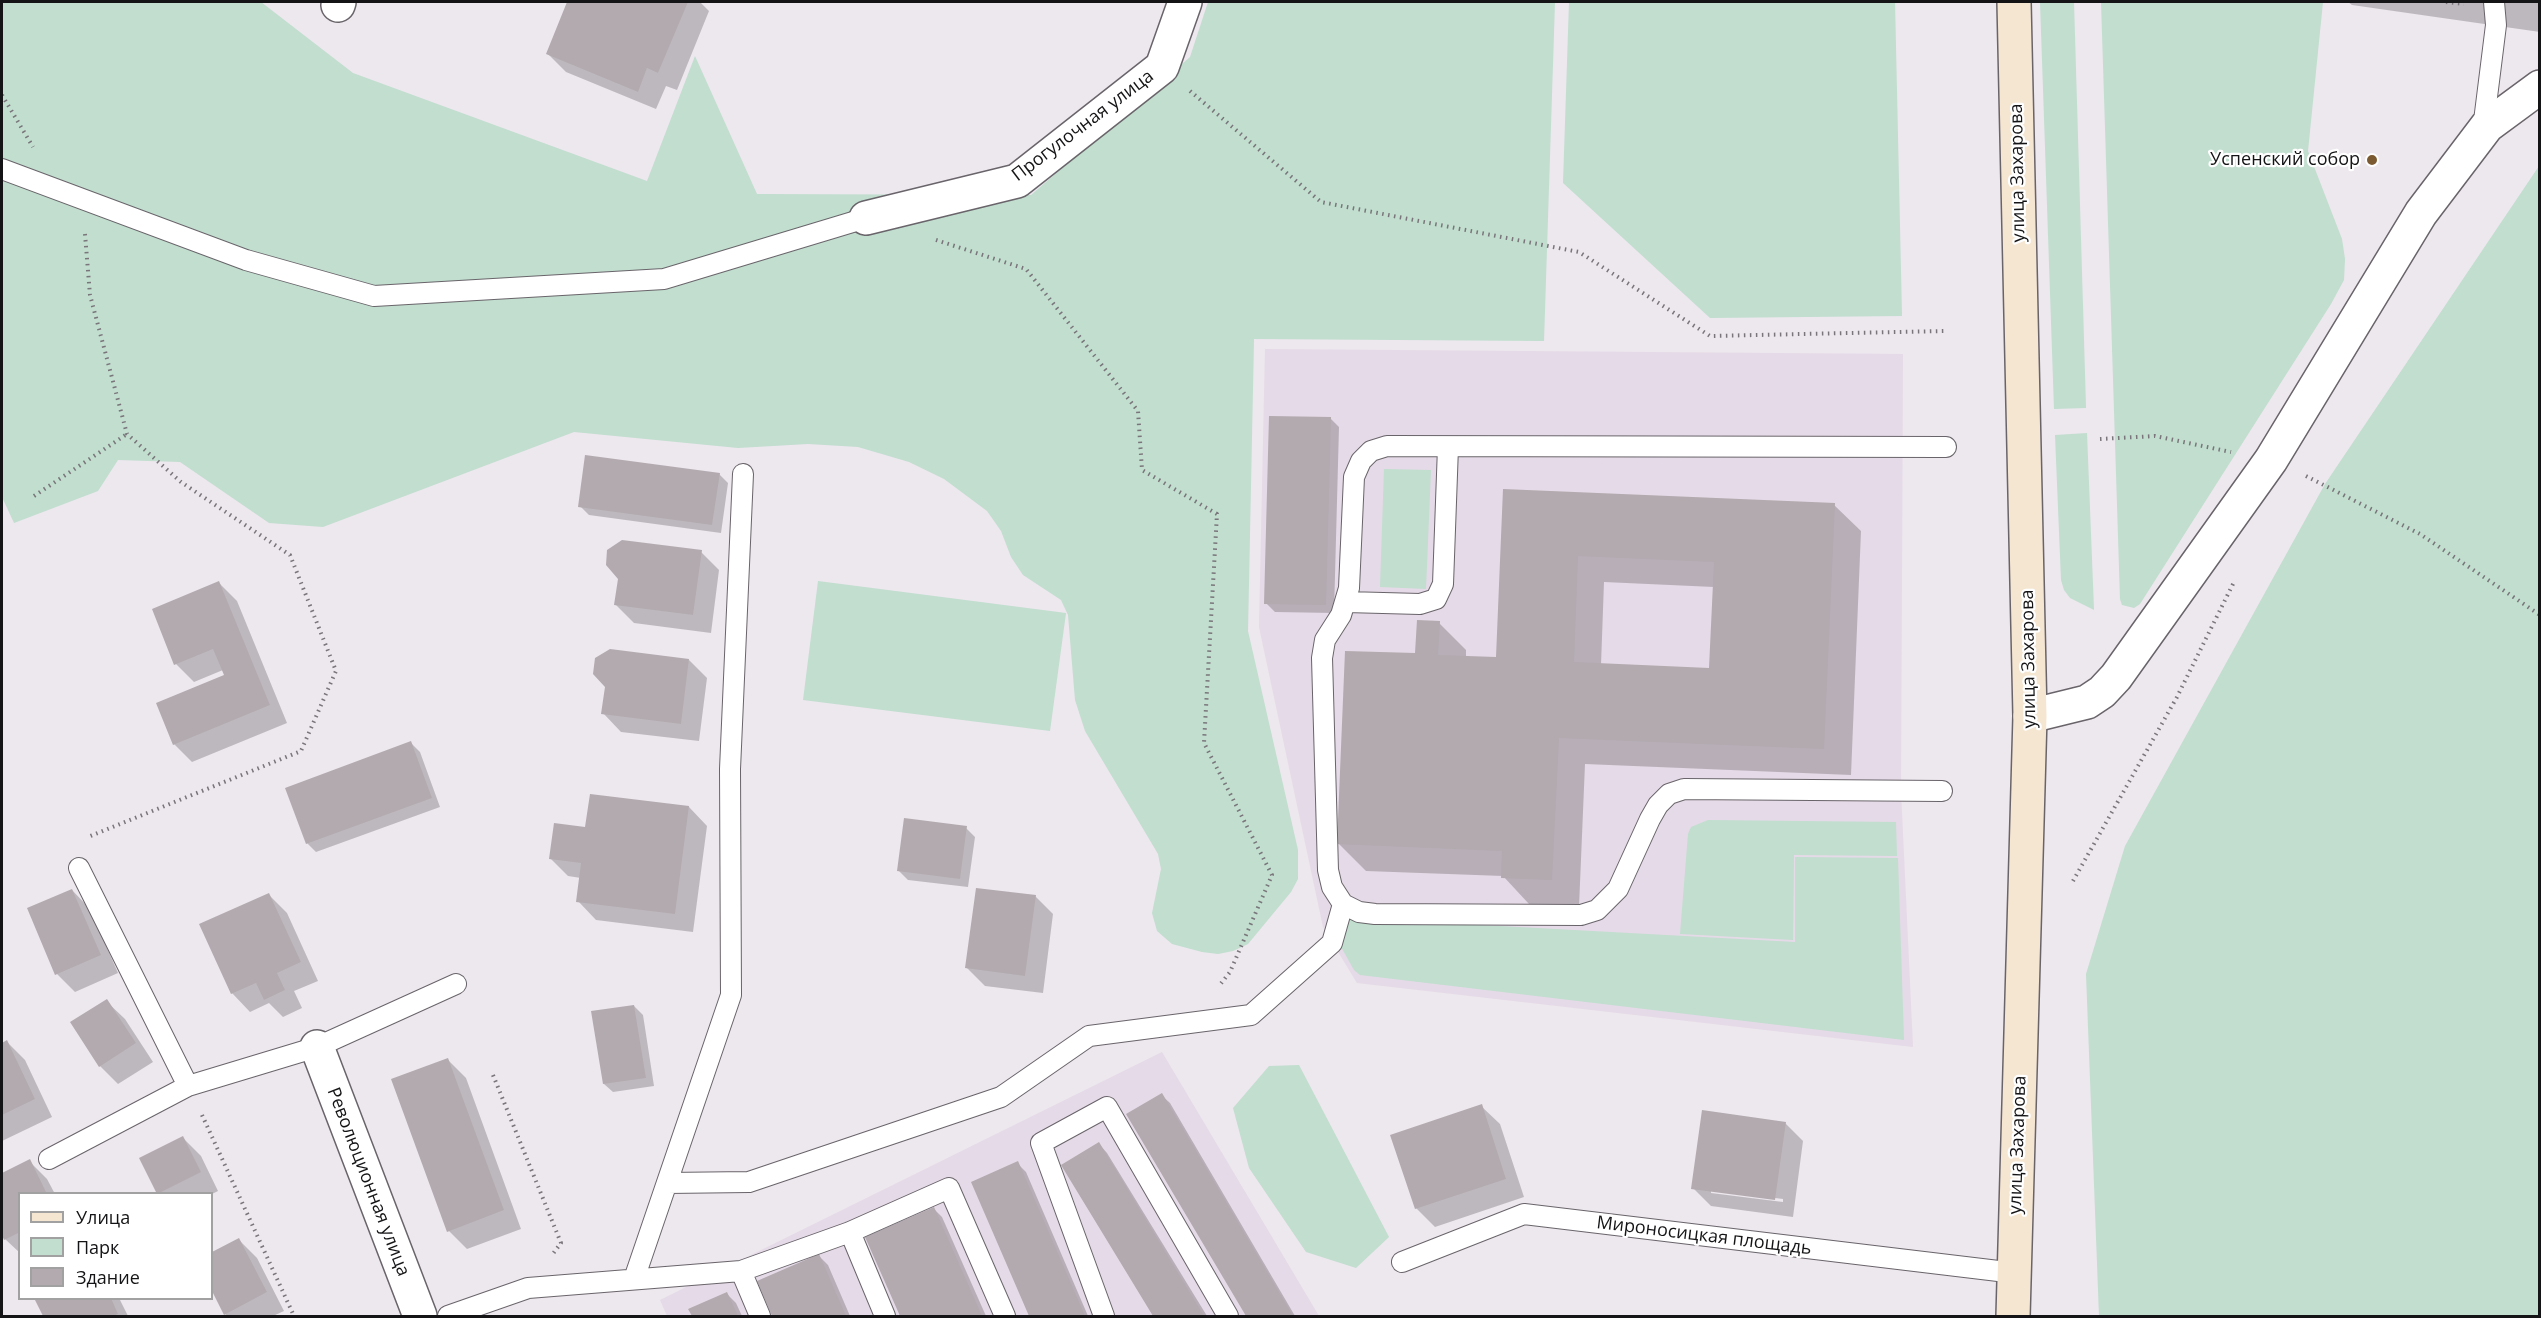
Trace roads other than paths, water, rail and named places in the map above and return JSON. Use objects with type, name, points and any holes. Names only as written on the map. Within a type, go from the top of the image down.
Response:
[{"type":"main road","name":"улица Захарова","points":[[2013,1317],[2030,716],[2014,2]]},
{"type":"street","name":"Прогулочная улица","points":[[866,218],[1017,181],[1162,67],[1185,2]]},
{"type":"street","points":[[2030,716],[2087,702],[2102,692],[2116,677],[2271,460],[2421,213],[2487,126],[2540,87]]},
{"type":"street","name":"Революционная улица","points":[[317,1047],[420,1317]]},
{"type":"lane","points":[[2487,126],[2484,121],[2496,25],[2494,2]]},
{"type":"lane","points":[[2,169],[82,201],[246,260],[374,296],[664,279],[866,218]]},
{"type":"lane","points":[[1942,791],[1684,789],[1670,794],[1658,805],[1613,895],[1597,910],[1581,915],[1359,912],[1343,904],[1332,888],[1328,870],[1322,658],[1325,640],[1346,602],[1354,477],[1361,461],[1371,451],[1387,446],[1946,447]]},
{"type":"lane","points":[[1346,602],[1420,604],[1436,599],[1443,584],[1448,447]]},
{"type":"lane","points":[[634,1279],[731,995],[730,769],[743,474]]},
{"type":"lane","points":[[79,868],[188,1086]]},
{"type":"lane","points":[[667,1183],[749,1182],[1001,1097],[1089,1036],[1251,1015],[1332,943],[1343,904]]},
{"type":"lane","points":[[49,1159],[188,1086],[317,1047],[456,984]]},
{"type":"lane","points":[[1104,1317],[1041,1143],[1107,1107],[1228,1317]]},
{"type":"lane","points":[[448,1317],[528,1288],[741,1271],[849,1232],[949,1188],[1005,1317]]},
{"type":"lane","name":"Мироносицкая площадь","points":[[1402,1262],[1524,1214],[2015,1273]]},
{"type":"lane","points":[[849,1232],[885,1317]]},
{"type":"lane","points":[[741,1271],[760,1317]]},
{"type":"place","name":"Успенский собор","points":[[2372,160]]}]
